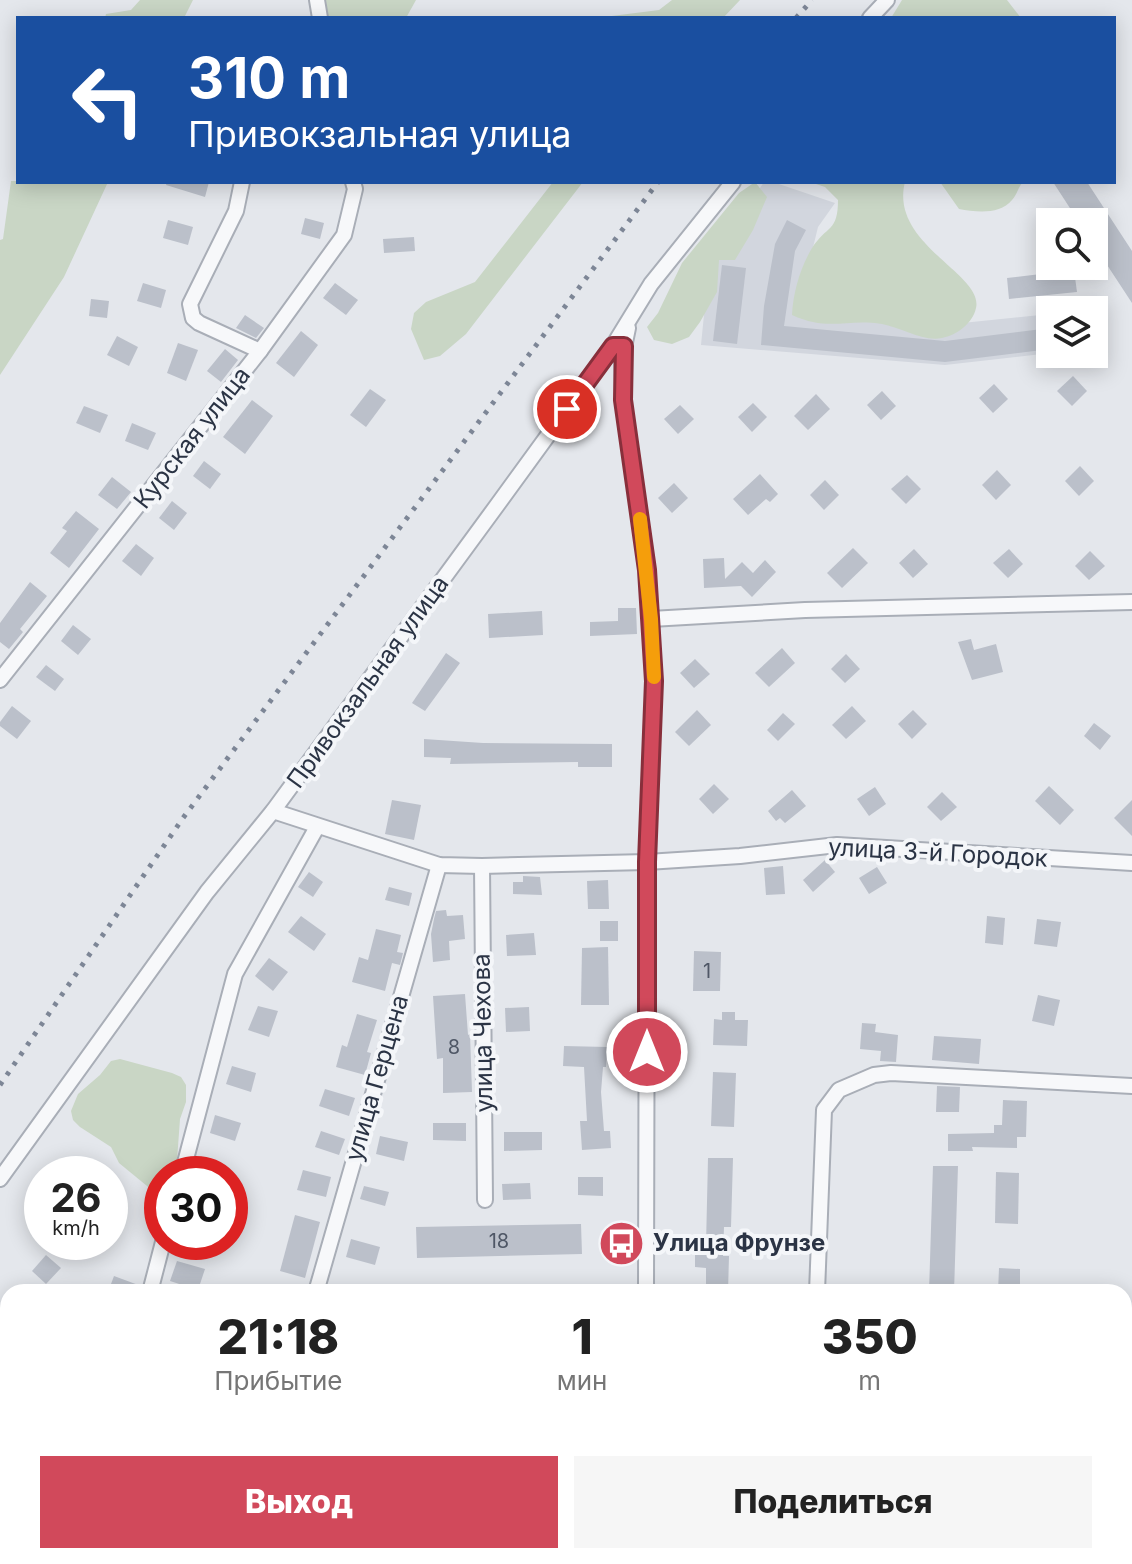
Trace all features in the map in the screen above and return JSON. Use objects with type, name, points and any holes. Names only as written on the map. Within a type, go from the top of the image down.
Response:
[{"type":"street","points":[[872,16],[887,0]]},
{"type":"street","points":[[242,184],[236,211],[190,304],[190,312],[199,323],[260,351]]},
{"type":"street","name":"Курская улица","points":[[0,680],[260,351],[344,235],[354,184]]},
{"type":"street","name":"Привокзальная улица","points":[[0,1179],[207,892],[273,811],[619,346],[630,319],[651,284],[731,184]]},
{"type":"street","points":[[619,346],[651,619],[654,681],[647,862],[646,1284]]},
{"type":"street","points":[[651,619],[805,610],[1132,602]]},
{"type":"street","name":"улица 3-й Городок","points":[[273,811],[439,865],[647,862],[837,845],[1132,863]]},
{"type":"street","points":[[187,1156],[235,974],[317,827]]},
{"type":"street","name":"улица Герцена","points":[[318,1284],[439,865]]},
{"type":"street","name":"улица Чехова","points":[[482,866],[485,1200]]},
{"type":"street","points":[[817,1284],[824,1110],[839,1090],[874,1075],[891,1073],[1132,1086]]},
{"type":"street","points":[[152,1284],[158,1260]]},
{"type":"shaded area","points":[[763,184],[779,184],[835,203],[818,227],[798,309],[943,325],[1036,315],[1036,355],[945,365],[701,345],[709,265]]},
{"type":"green space","points":[[140,0],[193,0],[185,16],[106,16],[131,10]]},
{"type":"green space","points":[[326,0],[416,0],[407,16],[327,16]]},
{"type":"green space","points":[[672,0],[740,0],[725,16],[612,16],[659,10]]},
{"type":"green space","points":[[902,0],[1007,0],[1019,16],[892,16]]},
{"type":"green space","points":[[11,181],[16,181],[16,184],[107,184],[64,277],[0,375],[0,240],[3,239]]},
{"type":"green space","points":[[551,184],[581,184],[466,334],[440,356],[424,360],[411,329],[414,313],[426,302],[475,282]]},
{"type":"green space","points":[[757,184],[767,197],[753,230],[735,260],[719,260],[717,292],[700,322],[689,337],[672,344],[654,340],[647,327],[658,313],[682,263],[739,193]]},
{"type":"green space","points":[[816,184],[905,184],[904,204],[910,223],[975,295],[976,308],[964,328],[935,339],[882,324],[817,323],[792,315],[804,264],[812,248],[836,218],[838,200],[825,187]]},
{"type":"green space","points":[[941,184],[1022,184],[1014,198],[1001,208],[980,211],[959,209]]},
{"type":"green space","points":[[120,1059],[172,1073],[181,1077],[186,1085],[177,1156],[144,1156],[144,1184],[128,1170],[128,1156],[116,1156],[111,1147],[73,1120],[71,1111],[78,1094],[111,1061]]},
{"type":"building","points":[[166,184],[208,184],[205,197]]},
{"type":"building","points":[[1054,184],[1088,184],[1104,208],[1070,208]]},
{"type":"building","points":[[1108,214],[1132,251],[1132,303],[1108,266]]},
{"type":"building","points":[[305,218],[324,223],[320,239],[301,234]]},
{"type":"building","points":[[168,220],[193,227],[188,245],[163,238]]},
{"type":"building","points":[[787,220],[806,230],[795,251],[784,326],[945,341],[1036,330],[1036,351],[945,362],[761,345],[775,244]]},
{"type":"building","points":[[414,237],[415,251],[384,253],[383,239]]},
{"type":"building","points":[[722,265],[746,268],[737,344],[713,341]]},
{"type":"building","points":[[1036,275],[1036,280],[1075,280],[1077,292],[1009,299],[1007,278]]},
{"type":"building","points":[[143,283],[166,290],[161,308],[137,301]]},
{"type":"building","points":[[335,283],[358,300],[346,315],[323,298]]},
{"type":"building","points":[[91,299],[109,301],[107,318],[89,316]]},
{"type":"building","points":[[245,315],[264,328],[256,338],[236,328]]},
{"type":"building","points":[[301,331],[318,345],[294,377],[276,363]]},
{"type":"building","points":[[117,336],[138,347],[129,366],[107,355]]},
{"type":"building","points":[[178,343],[198,350],[186,381],[167,373]]},
{"type":"building","points":[[225,349],[238,360],[221,382],[207,371]]},
{"type":"building","points":[[1073,376],[1087,391],[1072,406],[1057,391]]},
{"type":"building","points":[[994,384],[1008,399],[993,413],[979,398]]},
{"type":"building","points":[[370,389],[386,400],[366,427],[350,415]]},
{"type":"building","points":[[882,391],[896,406],[881,420],[867,405]]},
{"type":"building","points":[[816,394],[830,409],[808,430],[794,416]]},
{"type":"building","points":[[252,400],[273,416],[245,454],[223,437]]},
{"type":"building","points":[[753,403],[767,417],[752,432],[738,417]]},
{"type":"building","points":[[680,405],[694,419],[678,434],[664,419]]},
{"type":"building","points":[[84,406],[108,415],[100,433],[76,423]]},
{"type":"building","points":[[132,423],[156,433],[148,450],[125,441]]},
{"type":"building","points":[[204,461],[221,474],[210,489],[193,476]]},
{"type":"building","points":[[1080,466],[1094,481],[1079,496],[1065,481]]},
{"type":"building","points":[[997,470],[1011,485],[996,500],[982,485]]},
{"type":"building","points":[[760,474],[778,494],[770,502],[766,499],[748,515],[733,499]]},
{"type":"building","points":[[907,475],[921,489],[906,504],[891,489]]},
{"type":"building","points":[[112,477],[131,492],[117,509],[98,495]]},
{"type":"building","points":[[825,480],[839,495],[824,510],[810,495]]},
{"type":"building","points":[[674,483],[688,498],[672,513],[658,498]]},
{"type":"building","points":[[172,501],[187,513],[174,530],[159,518]]},
{"type":"building","points":[[76,511],[99,529],[69,568],[50,553],[67,531],[62,528]]},
{"type":"building","points":[[136,544],[154,558],[141,576],[122,561]]},
{"type":"building","points":[[853,548],[868,563],[842,588],[827,573]]},
{"type":"building","points":[[914,549],[928,564],[913,578],[899,563]]},
{"type":"building","points":[[1009,549],[1023,564],[1008,578],[993,563]]},
{"type":"building","points":[[1090,551],[1105,566],[1089,580],[1075,566]]},
{"type":"building","points":[[724,558],[725,579],[742,562],[753,573],[765,560],[776,572],[752,597],[741,586],[704,588],[703,559]]},
{"type":"building","points":[[30,582],[47,596],[20,629],[23,632],[9,649],[0,642],[0,623]]},
{"type":"building","points":[[618,608],[636,608],[637,634],[590,636],[590,622],[618,621]]},
{"type":"building","points":[[542,611],[543,635],[489,638],[488,614]]},
{"type":"building","points":[[73,625],[91,639],[78,655],[61,641]]},
{"type":"building","points":[[971,639],[974,650],[996,644],[1003,672],[972,680],[958,642]]},
{"type":"building","points":[[782,648],[795,663],[769,687],[755,673]]},
{"type":"building","points":[[446,653],[460,663],[425,711],[412,703]]},
{"type":"building","points":[[846,654],[860,669],[845,683],[831,669]]},
{"type":"building","points":[[695,659],[710,674],[694,688],[680,673]]},
{"type":"building","points":[[46,665],[64,679],[55,691],[36,677]]},
{"type":"building","points":[[12,706],[31,721],[17,739],[0,726]]},
{"type":"building","points":[[852,706],[866,721],[846,739],[832,725]]},
{"type":"building","points":[[697,710],[711,725],[689,746],[675,732]]},
{"type":"building","points":[[913,710],[927,724],[912,739],[898,724]]},
{"type":"building","points":[[783,713],[795,724],[778,741],[767,730]]},
{"type":"building","points":[[1094,723],[1111,736],[1100,750],[1084,736]]},
{"type":"building","points":[[424,739],[483,743],[612,744],[612,767],[578,767],[578,762],[450,764],[451,758],[424,757]]},
{"type":"building","points":[[714,784],[729,799],[713,814],[699,799]]},
{"type":"building","points":[[1049,786],[1074,810],[1060,825],[1035,801]]},
{"type":"building","points":[[875,787],[886,804],[869,816],[857,799]]},
{"type":"building","points":[[792,790],[806,806],[785,823],[780,818],[776,821],[768,811]]},
{"type":"building","points":[[942,792],[957,807],[941,821],[927,807]]},
{"type":"building","points":[[392,800],[421,805],[414,840],[385,834]]},
{"type":"building","points":[[1132,800],[1132,836],[1114,818]]},
{"type":"building","points":[[825,860],[835,872],[813,892],[803,880]]},
{"type":"building","points":[[783,866],[785,894],[766,895],[764,868]]},
{"type":"building","points":[[877,867],[887,883],[869,894],[859,878]]},
{"type":"building","points":[[309,872],[323,882],[313,897],[298,887]]},
{"type":"building","points":[[523,876],[540,877],[542,895],[513,894],[513,882],[523,882]]},
{"type":"building","points":[[608,880],[609,909],[588,909],[587,881]]},
{"type":"building","points":[[389,887],[412,893],[409,906],[385,900]]},
{"type":"building","points":[[446,910],[447,916],[463,915],[465,939],[449,941],[450,960],[433,962],[431,934],[436,911]]},
{"type":"building","points":[[301,916],[326,934],[314,951],[288,932]]},
{"type":"building","points":[[987,916],[1005,918],[1003,945],[985,943]]},
{"type":"building","points":[[1037,919],[1061,922],[1057,947],[1034,944]]},
{"type":"building","points":[[600,921],[618,921],[618,941],[600,941]]},
{"type":"building","points":[[376,929],[401,935],[397,952],[403,953],[400,965],[392,963],[385,991],[352,982],[359,957],[368,960]]},
{"type":"building","points":[[534,933],[536,955],[507,956],[506,935]]},
{"type":"building","points":[[608,947],[609,1005],[581,1005],[582,948]]},
{"type":"building","points":[[694,951],[721,952],[720,991],[693,991]]},
{"type":"building","points":[[269,958],[288,972],[273,991],[255,976]]},
{"type":"building","points":[[465,994],[472,1092],[443,1093],[443,1058],[437,1059],[433,996]]},
{"type":"building","points":[[1038,995],[1060,1000],[1054,1026],[1032,1021]]},
{"type":"building","points":[[258,1006],[278,1011],[269,1037],[248,1030]]},
{"type":"building","points":[[529,1007],[530,1031],[506,1032],[505,1008]]},
{"type":"building","points":[[722,1012],[735,1012],[735,1020],[748,1020],[747,1046],[713,1045],[714,1019],[722,1020]]},
{"type":"building","points":[[357,1014],[377,1020],[367,1052],[371,1053],[365,1075],[336,1067],[342,1045],[347,1047]]},
{"type":"building","points":[[862,1023],[876,1024],[875,1032],[898,1035],[896,1062],[880,1061],[881,1051],[860,1049]]},
{"type":"building","points":[[934,1036],[981,1039],[979,1064],[932,1060]]},
{"type":"building","points":[[564,1046],[607,1047],[601,1092],[604,1131],[610,1131],[611,1148],[582,1150],[580,1121],[587,1121],[584,1067],[563,1066]]},
{"type":"building","points":[[232,1066],[256,1073],[251,1092],[226,1084]]},
{"type":"building","points":[[713,1072],[736,1073],[734,1127],[711,1126]]},
{"type":"building","points":[[937,1086],[960,1087],[959,1112],[936,1112]]},
{"type":"building","points":[[325,1089],[355,1098],[349,1116],[319,1106]]},
{"type":"building","points":[[1003,1100],[1027,1101],[1026,1137],[1017,1137],[1017,1148],[972,1147],[973,1151],[948,1151],[948,1134],[994,1133],[994,1125],[1002,1125]]},
{"type":"building","points":[[215,1115],[241,1123],[235,1141],[210,1133]]},
{"type":"building","points":[[433,1123],[466,1123],[466,1141],[433,1140]]},
{"type":"building","points":[[321,1131],[345,1139],[339,1155],[315,1147]]},
{"type":"building","points":[[504,1132],[542,1132],[542,1150],[504,1151]]},
{"type":"building","points":[[380,1136],[408,1142],[404,1161],[376,1154]]},
{"type":"building","points":[[708,1158],[733,1158],[731,1227],[724,1227],[723,1256],[729,1256],[728,1284],[706,1284],[706,1268],[695,1267],[695,1245],[706,1245]]},
{"type":"building","points":[[933,1166],[958,1166],[954,1284],[929,1284]]},
{"type":"building","points":[[303,1170],[331,1177],[326,1197],[297,1190]]},
{"type":"building","points":[[996,1172],[1019,1173],[1018,1224],[995,1223]]},
{"type":"building","points":[[578,1177],[603,1177],[603,1196],[578,1195]]},
{"type":"building","points":[[530,1183],[531,1199],[503,1200],[502,1184]]},
{"type":"building","points":[[364,1186],[389,1192],[385,1206],[360,1199]]},
{"type":"building","points":[[295,1215],[320,1222],[305,1278],[280,1271]]},
{"type":"building","points":[[581,1224],[582,1254],[417,1258],[416,1227]]},
{"type":"building","points":[[351,1239],[380,1247],[375,1265],[346,1257]]},
{"type":"building","points":[[42,1260],[52,1260],[61,1268],[46,1284],[32,1271]]},
{"type":"building","points":[[177,1261],[205,1269],[200,1284],[170,1281]]},
{"type":"building","points":[[999,1268],[1020,1269],[1020,1284],[998,1284]]},
{"type":"building","points":[[114,1276],[136,1284],[111,1284]]},
{"type":"railway","points":[[798,16],[812,0]]},
{"type":"railway","points":[[0,1085],[183,818],[657,184]]},
{"type":"slow traffic","points":[[640,519],[647,570],[654,677]]},
{"type":"place","name":"Улица Фрунзе","points":[[622,1243]]},
{"type":"route","points":[[567,409],[613,346],[624,346],[623,400],[647,570],[654,681],[647,862],[647,1052]]}]
